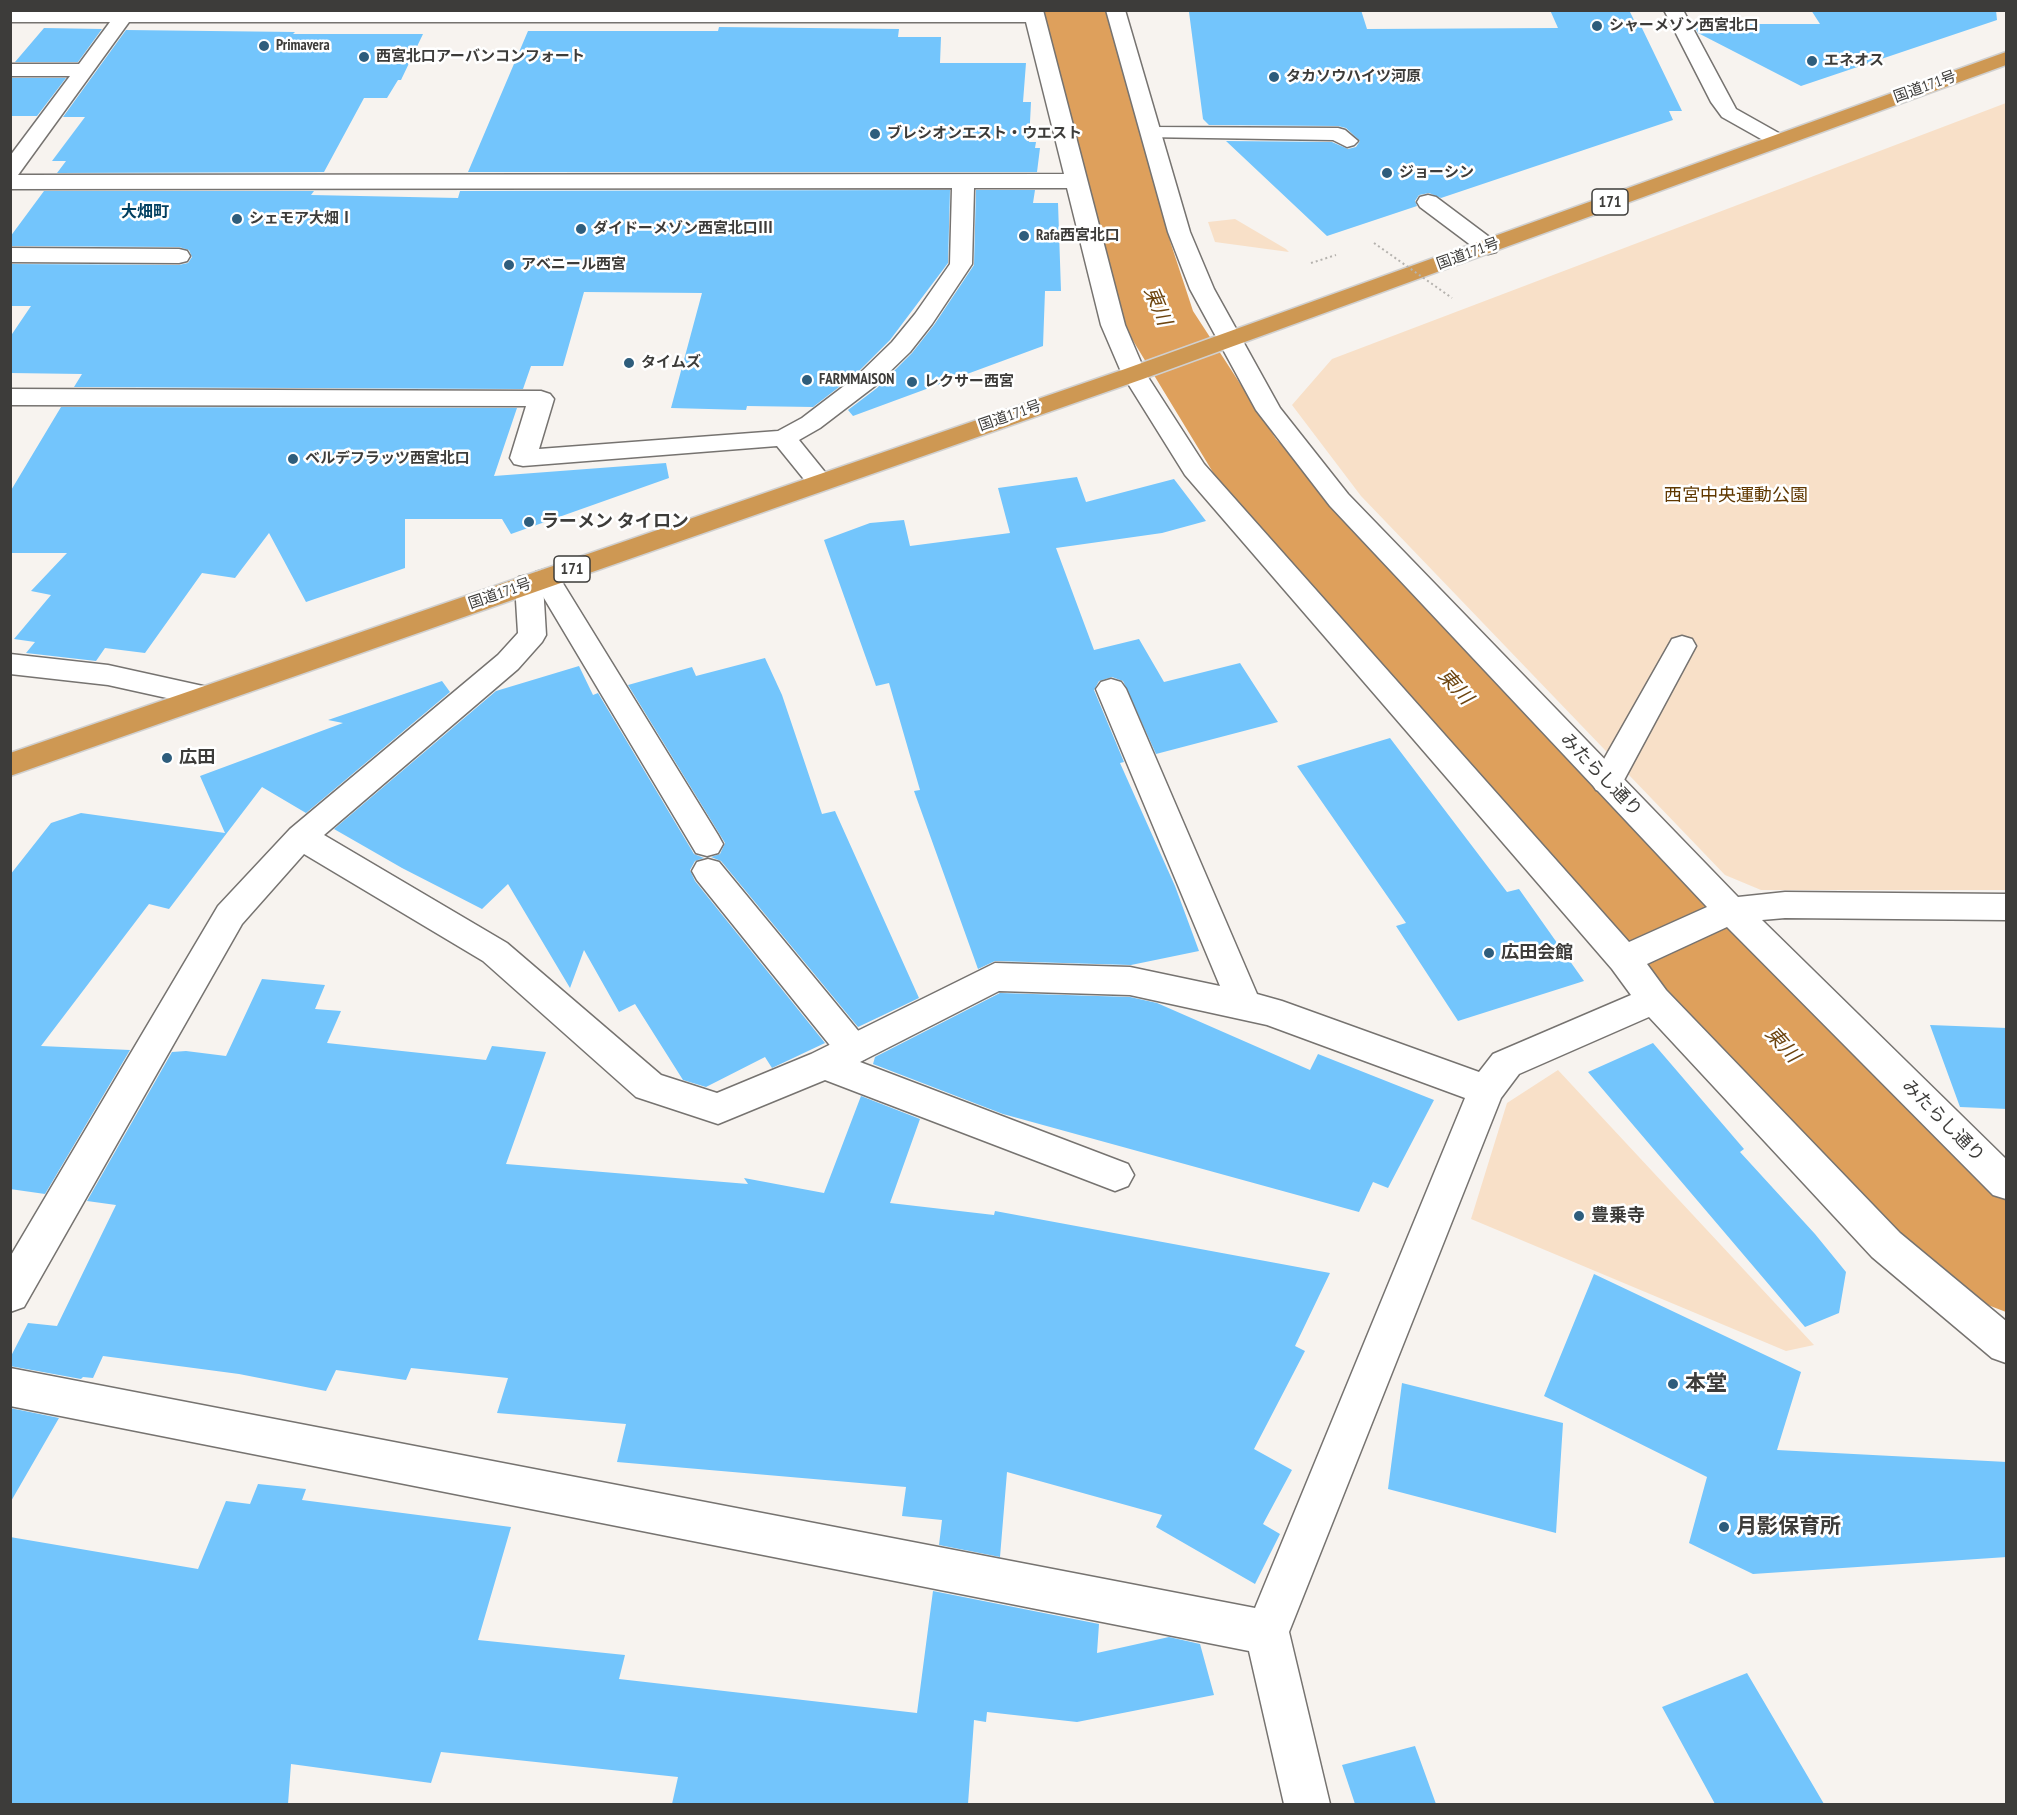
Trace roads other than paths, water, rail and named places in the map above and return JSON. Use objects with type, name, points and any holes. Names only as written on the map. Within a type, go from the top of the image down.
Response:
[{"type":"highway","name":"国道171号","points":[[10,765],[1140,371],[2007,58]]},
{"type":"street","name":"みたらし通り","points":[[1114,10],[1179,232],[1221,342],[1269,410],[1339,500],[1607,782],[1721,915],[2007,1183]]},
{"type":"street","points":[[1673,10],[1729,113],[1777,140]]},
{"type":"street","points":[[10,16],[1033,13],[1113,325],[1194,469],[1634,955],[1654,1000],[1886,1245],[2007,1345]]},
{"type":"street","points":[[10,172],[126,14]]},
{"type":"street","points":[[10,70],[85,70]]},
{"type":"street","points":[[1151,133],[1342,138]]},
{"type":"street","points":[[10,397],[542,399],[523,458],[784,438],[811,423],[867,381],[924,320],[961,264],[963,181]]},
{"type":"street","points":[[10,182],[1077,181]]},
{"type":"street","points":[[1428,202],[1488,247]]},
{"type":"street","points":[[10,255],[179,256]]},
{"type":"street","points":[[784,438],[820,482]]},
{"type":"street","points":[[10,1294],[231,915],[301,837],[508,662],[532,635],[537,581]]},
{"type":"street","points":[[537,581],[708,858],[839,1057],[1114,1175]]},
{"type":"street","points":[[1607,782],[1682,646]]},
{"type":"street","points":[[10,663],[108,675],[203,696]]},
{"type":"street","points":[[1111,689],[1245,1006]]},
{"type":"street","points":[[301,837],[495,952],[648,1086],[718,1109],[839,1057],[995,976],[1130,981],[1270,1011],[1486,1090]]},
{"type":"street","points":[[1634,955],[1721,915],[1785,905],[2007,907]]},
{"type":"street","points":[[1307,1804],[1267,1632],[1486,1090],[1506,1064],[1654,1000]]},
{"type":"street","points":[[10,1387],[1267,1632]]},
{"type":"waterway","name":"東川","points":[[1074,10],[1134,244],[1154,311],[1244,456],[1874,1146],[2006,1255]]},
{"type":"place","name":"シャーメゾン西宮北口","points":[[1597,26]]},
{"type":"place","name":"Primavera","points":[[264,46]]},
{"type":"place","name":"西宮北口アーバンコンフォート","points":[[364,57]]},
{"type":"place","name":"エネオス","points":[[1812,61]]},
{"type":"place","name":"タカソウハイツ河原","points":[[1274,77]]},
{"type":"place","name":"ブレシオンエスト・ウエスト","points":[[875,134]]},
{"type":"place","name":"ジョーシン","points":[[1387,173]]},
{"type":"place","name":"シェモア大畑Ⅰ","points":[[237,219]]},
{"type":"place","name":"ダイドーメゾン西宮北口Ⅲ","points":[[581,229]]},
{"type":"place","name":"Rafa西宮北口","points":[[1024,236]]},
{"type":"place","name":"アベニール西宮","points":[[509,265]]},
{"type":"place","name":"タイムズ","points":[[629,363]]},
{"type":"place","name":"FARMMAISON","points":[[807,380]]},
{"type":"place","name":"レクサー西宮","points":[[912,382]]},
{"type":"place","name":"ベルデフラッツ西宮北口","points":[[293,459]]},
{"type":"place","name":"ラーメン タイロン","points":[[529,522]]},
{"type":"place","name":"広田","points":[[167,758]]},
{"type":"place","name":"広田会館","points":[[1489,953]]},
{"type":"place","name":"豊乗寺","points":[[1579,1216]]},
{"type":"place","name":"本堂","points":[[1673,1384]]},
{"type":"place","name":"月影保育所","points":[[1724,1527]]},
{"type":"district","name":"大畑町","points":[[145,212]]},
{"type":"park label","name":"西宮中央運動公園","points":[[1736,496]]}]
